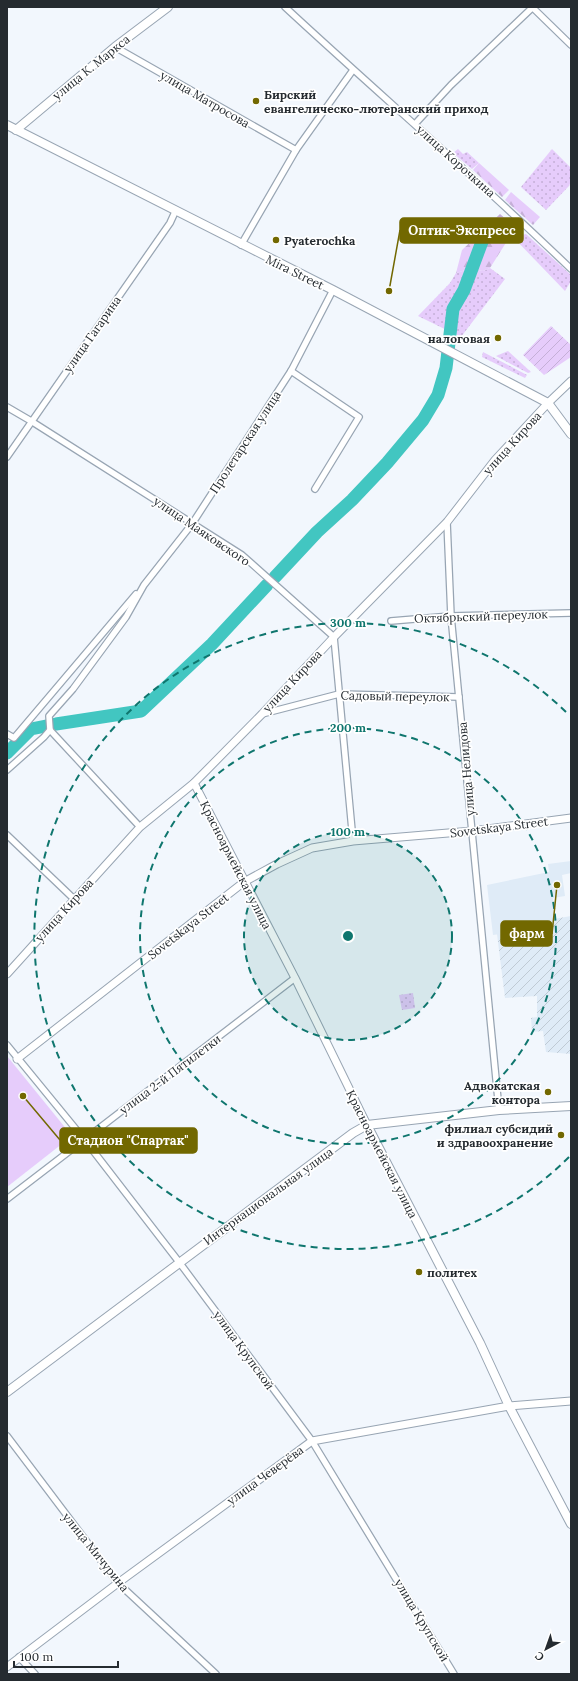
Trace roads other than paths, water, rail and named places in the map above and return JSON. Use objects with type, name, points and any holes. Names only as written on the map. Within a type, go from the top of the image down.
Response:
[{"type":"main road","name":"улица К. Маркса","points":[[16,130],[114,47],[164,8]]},
{"type":"main road","name":"Mira Street","points":[[7,125],[175,212],[333,290],[548,403],[571,434]]},
{"type":"main road","name":"Интернациональная улица","points":[[7,1392],[179,1262],[353,1133],[367,1125],[499,1110],[571,1106]]},
{"type":"main road","name":"Красноармейская улица","points":[[367,1125],[480,1343],[510,1406],[571,1524]]},
{"type":"street","name":"улица Корочкина","points":[[285,7],[533,232],[571,269]]},
{"type":"street","points":[[415,124],[451,85],[532,7],[571,45]]},
{"type":"street","name":"улица Матросова","points":[[114,47],[296,150]]},
{"type":"street","points":[[241,245],[296,150],[353,70]]},
{"type":"street","name":"улица Гагарина","points":[[7,457],[31,420],[170,223],[175,212]]},
{"type":"street","name":"Пролетарская улица","points":[[7,734],[14,738],[144,585],[192,524],[291,371],[333,290]]},
{"type":"street","points":[[291,371],[359,417],[315,489]]},
{"type":"street","name":"улица Кирова","points":[[7,974],[140,827],[194,783],[447,522],[495,460],[548,403],[571,381]]},
{"type":"street","name":"улица Маяковского","points":[[7,407],[31,420],[242,555],[334,637]]},
{"type":"street","name":"улица Нелидова","points":[[447,522],[451,616],[499,1110]]},
{"type":"street","name":"Пролетарская улица","points":[[50,729],[49,716],[73,689],[126,617],[144,585]]},
{"type":"street","name":"Октябрьский переулок","points":[[391,621],[451,616],[571,613]]},
{"type":"street","points":[[334,637],[353,841]]},
{"type":"street","name":"Садовый переулок","points":[[262,714],[339,694],[459,697]]},
{"type":"street","points":[[7,770],[44,737],[50,729],[140,827]]},
{"type":"street","name":"Красноармейская улица","points":[[194,783],[295,978],[367,1125]]},
{"type":"street","name":"Sovetskaya Street","points":[[17,1059],[244,882],[277,864],[312,848],[353,841],[472,831],[571,818]]},
{"type":"street","points":[[7,835],[74,899]]},
{"type":"street","name":"улица 2-й Пятилетки","points":[[7,1199],[295,978]]},
{"type":"street","name":"улица Крупской","points":[[7,1045],[84,1139],[179,1262],[312,1441],[454,1674]]},
{"type":"street","name":"улица Чеверёва","points":[[7,1667],[118,1583],[312,1441],[510,1406],[571,1401]]},
{"type":"street","name":"улица Мичурина","points":[[7,1436],[118,1583],[216,1674]]},
{"type":"street","points":[[19,1657],[35,1674]]},
{"type":"waterway","points":[[275,577],[317,532],[352,500],[387,463],[423,420],[438,395],[446,368],[453,309],[464,290],[483,239]]},
{"type":"waterway","points":[[7,753],[31,729],[141,711],[212,644],[267,585]]},
{"type":"place","name":"Бирский евангелическо-лютеранский приход","points":[[256,101]]},
{"type":"place","name":"Pyaterochka","points":[[276,240]]},
{"type":"place","name":"Оптик-Экспресс","points":[[389,291]]},
{"type":"place","name":"налоговая","points":[[498,338]]},
{"type":"place","name":"фарм","points":[[557,885]]},
{"type":"place","name":"Адвокатская контора","points":[[548,1092]]},
{"type":"place","name":"Стадион \"Спартак\"","points":[[23,1096]]},
{"type":"place","name":"филиал субсидий и здравоохранение","points":[[561,1135]]},
{"type":"place","name":"политех","points":[[419,1272]]}]
